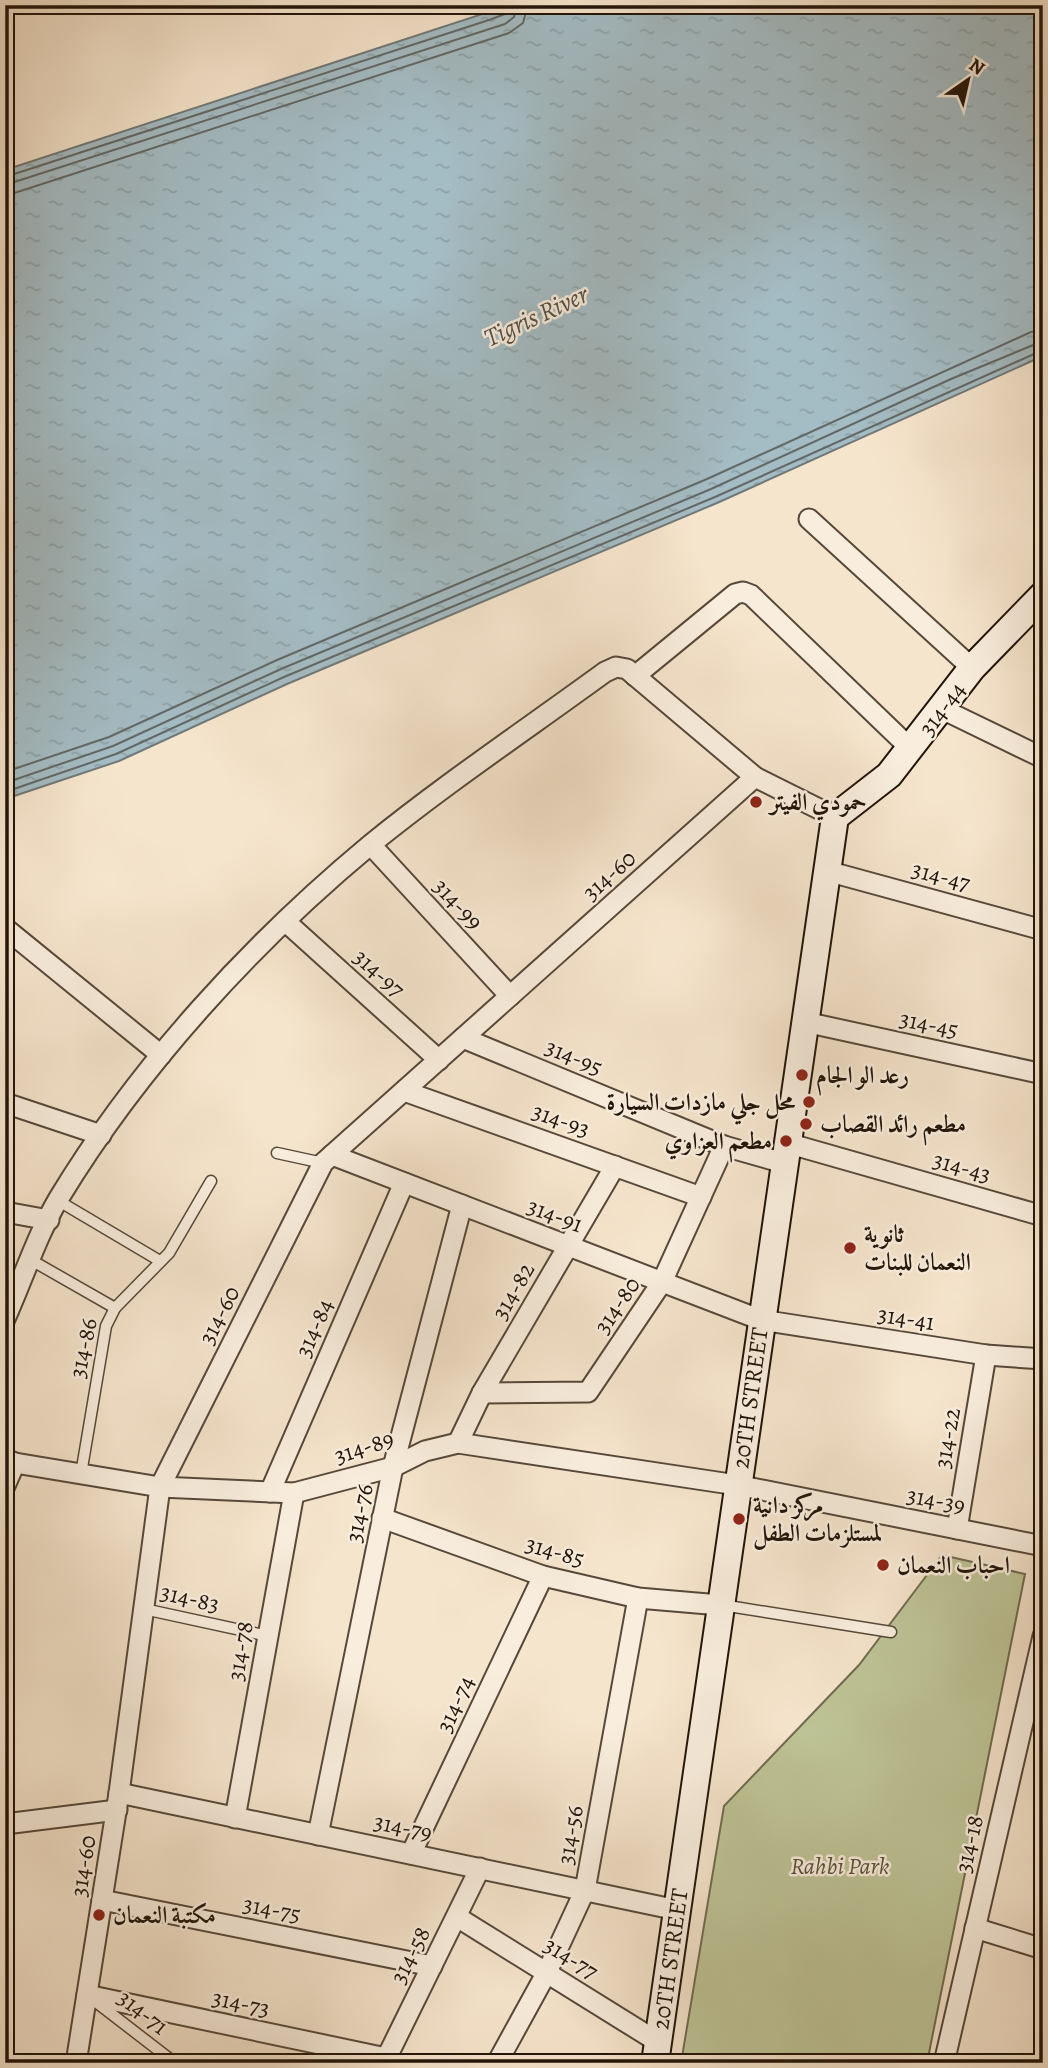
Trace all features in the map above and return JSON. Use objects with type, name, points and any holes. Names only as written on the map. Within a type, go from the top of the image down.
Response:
[{"type":"street","points":[[809,519],[972,668]]},
{"type":"street","points":[[635,676],[736,594],[743,592],[751,595],[911,749]]},
{"type":"street","name":"314-44","points":[[835,817],[888,775],[972,668],[1043,595]]},
{"type":"street","points":[[6,1318],[57,1200],[100,1135],[161,1055],[286,922],[370,845],[605,672],[616,667],[627,669],[755,777],[835,817]]},
{"type":"street","points":[[942,709],[1043,758]]},
{"type":"street","name":"314-60","points":[[76,2063],[118,1801],[160,1487],[328,1159],[755,777]]},
{"type":"street","name":"20TH STREET","points":[[657,2052],[835,817]]},
{"type":"street","name":"314-99","points":[[370,845],[510,996]]},
{"type":"street","name":"314-47","points":[[827,870],[1043,930]]},
{"type":"street","name":"314-97","points":[[286,922],[439,1060]]},
{"type":"street","points":[[5,928],[161,1055]]},
{"type":"street","name":"314-45","points":[[805,1022],[1043,1074]]},
{"type":"street","name":"314-95","points":[[463,1038],[724,1146],[786,1153]]},
{"type":"street","name":"314-93","points":[[404,1091],[701,1197]]},
{"type":"street","points":[[5,1103],[100,1135]]},
{"type":"street","name":"314-80","points":[[482,1393],[588,1392],[662,1282],[724,1146]]},
{"type":"street","name":"314-43","points":[[786,1153],[1043,1216]]},
{"type":"street","name":"314-91","points":[[328,1159],[404,1183],[761,1320]]},
{"type":"street","name":"314-82","points":[[458,1443],[482,1393],[615,1166]]},
{"type":"street","name":"314-84","points":[[270,1492],[404,1183]]},
{"type":"street","name":"314-76","points":[[317,1835],[393,1467],[462,1205]]},
{"type":"street","points":[[5,1212],[49,1220]]},
{"type":"street","name":"314-41","points":[[761,1320],[986,1355],[1043,1359]]},
{"type":"street","name":"314-22","points":[[957,1529],[986,1355]]},
{"type":"street","name":"314-89","points":[[10,1461],[160,1487],[294,1493],[393,1467],[425,1451],[458,1443],[737,1485]]},
{"type":"street","points":[[5,1486],[10,1461]]},
{"type":"street","name":"314-39","points":[[737,1485],[1043,1546]]},
{"type":"street","name":"314-78","points":[[235,1818],[294,1493]]},
{"type":"street","name":"314-85","points":[[383,1518],[543,1576],[638,1598],[720,1605]]},
{"type":"street","name":"314-74","points":[[411,1854],[543,1576]]},
{"type":"street","name":"314-56","points":[[497,2063],[547,1972],[585,1890],[638,1598]]},
{"type":"street","name":"314-18","points":[[944,2063],[1043,1636]]},
{"type":"street","name":"314-79","points":[[5,1824],[118,1801],[235,1818],[677,1910]]},
{"type":"street","name":"314-58","points":[[385,2060],[480,1868]]},
{"type":"street","name":"314-75","points":[[102,1900],[432,1966]]},
{"type":"street","name":"314-77","points":[[457,1917],[547,1972],[657,2052]]},
{"type":"street","points":[[975,1928],[1043,1949]]},
{"type":"street","name":"314-73","points":[[87,1995],[385,2060]]},
{"type":"lane","points":[[277,1153],[328,1159]]},
{"type":"lane","name":"314-86","points":[[82,1474],[106,1326],[114,1308],[169,1253],[211,1181]]},
{"type":"lane","points":[[57,1200],[160,1261]]},
{"type":"lane","points":[[31,1260],[114,1308]]},
{"type":"lane","points":[[720,1605],[891,1632]]},
{"type":"lane","name":"314-83","points":[[144,1609],[268,1636]]},
{"type":"lane","name":"314-71","points":[[87,1995],[174,2063]]},
{"type":"green space","name":"Rahbi Park","points":[[942,1555],[1025,1574],[927,2063],[681,2063],[724,1806],[859,1665]]},
{"type":"water","name":"Tigris River","points":[[510,5],[1043,5],[1043,356],[717,503],[287,684],[119,761],[5,799],[5,170]]},
{"type":"place","name":"حمودي الفيتر","points":[[756,802]]},
{"type":"place","name":"رعد الو الجام","points":[[802,1075]]},
{"type":"place","name":"محل جلي مازدات السيارة","points":[[809,1102]]},
{"type":"place","name":"مطعم رائد القصاب","points":[[806,1124]]},
{"type":"place","name":"مطعم العزاوي","points":[[786,1141]]},
{"type":"place","name":"ثانوية النعمان للبنات","points":[[850,1248]]},
{"type":"place","name":"مركز دانية لمستلزمات الطفل","points":[[739,1519]]},
{"type":"place","name":"احباب النعمان","points":[[883,1565]]},
{"type":"place","name":"مكتبة النعمان","points":[[99,1915]]}]
